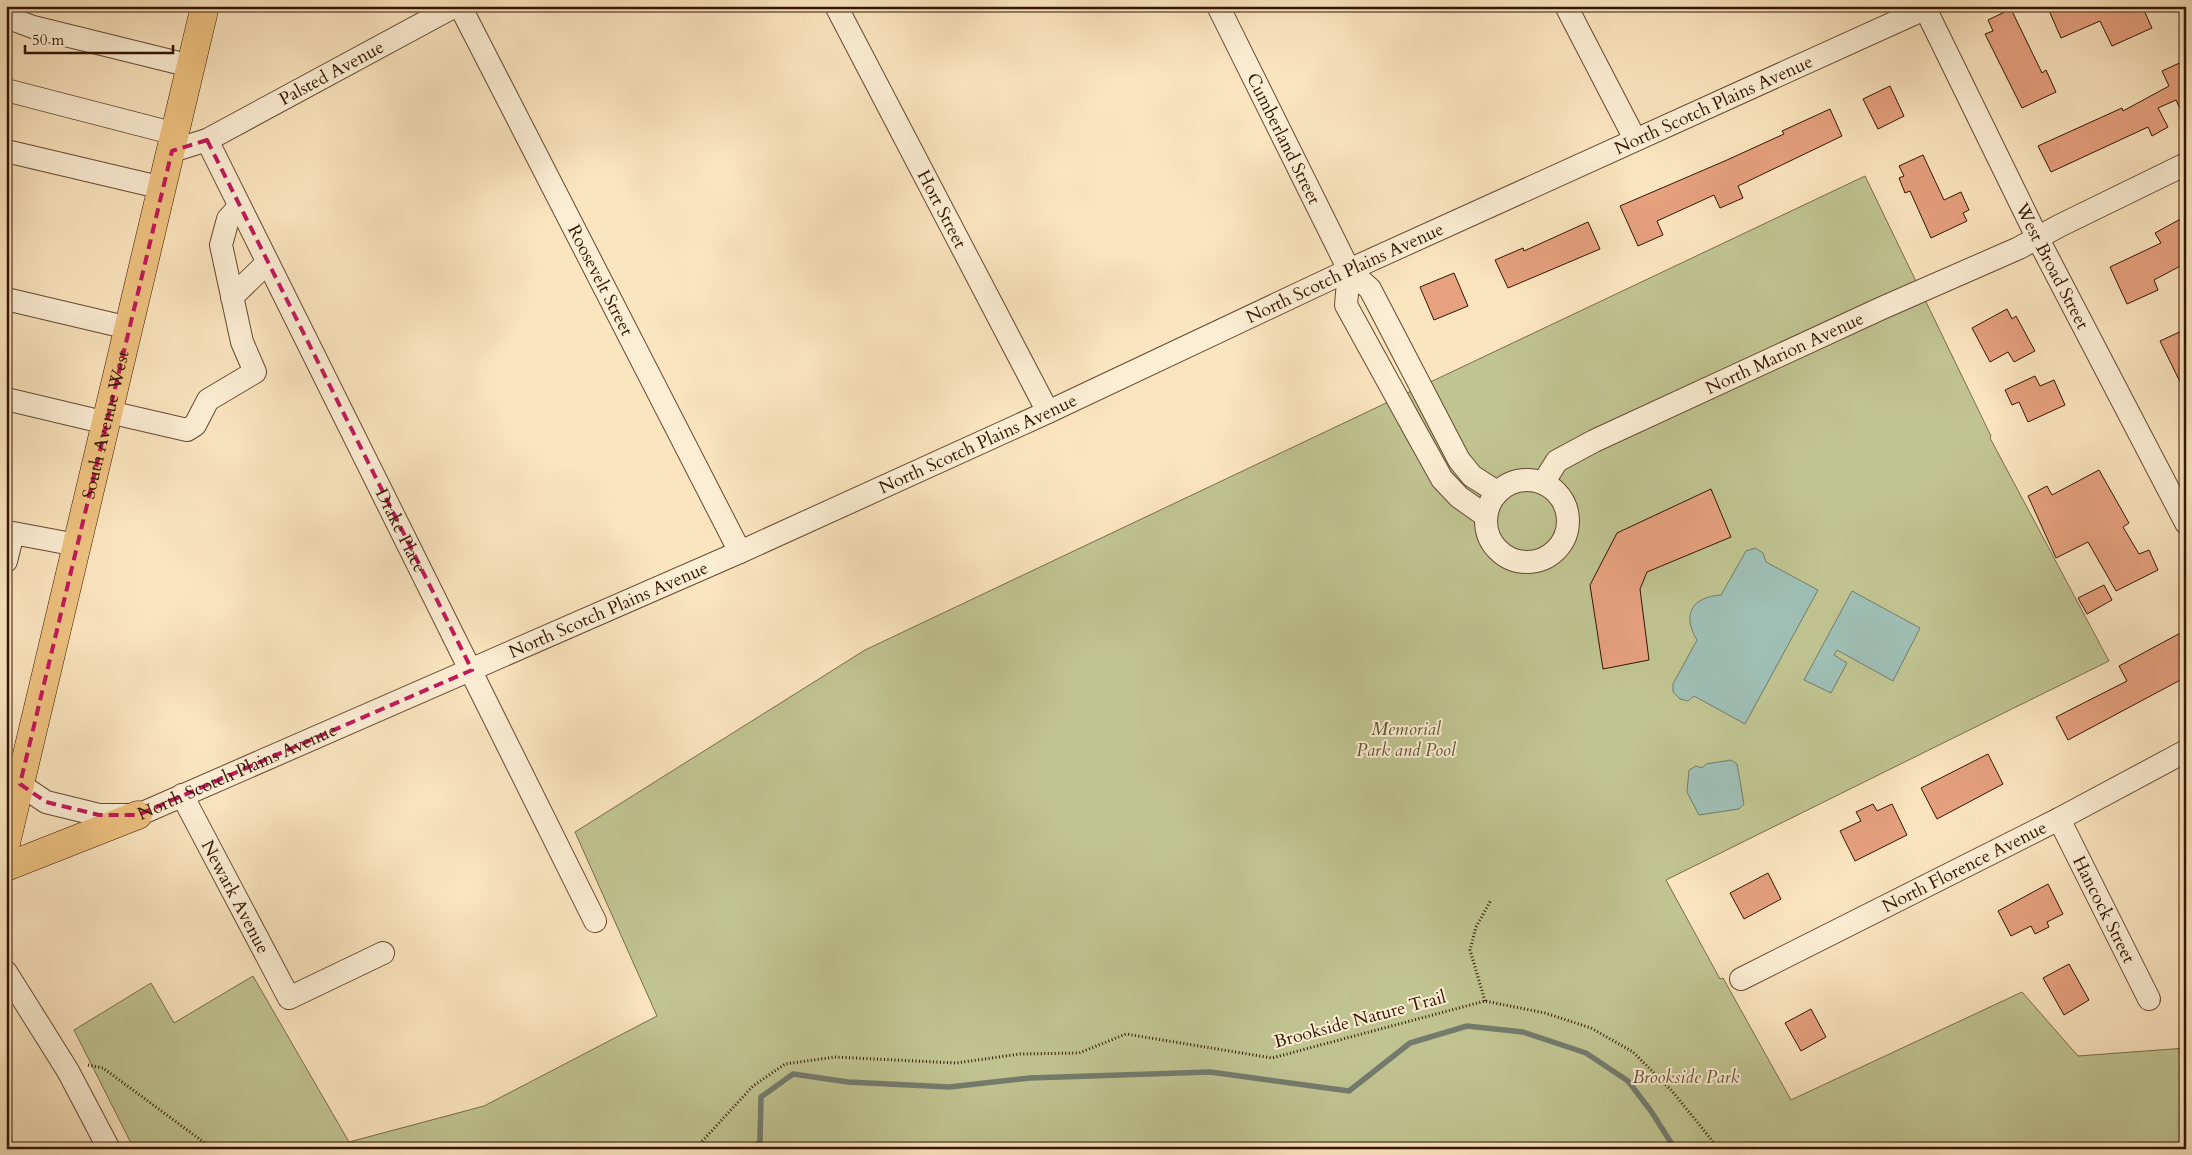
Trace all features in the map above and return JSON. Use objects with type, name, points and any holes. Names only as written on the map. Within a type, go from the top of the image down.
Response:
[{"type":"main road","name":"South Avenue West","points":[[8,827],[13,779],[77,545],[205,6]]},
{"type":"main road","points":[[6,867],[138,815]]},
{"type":"street","name":"Palsted Avenue","points":[[174,142],[207,140],[455,6]]},
{"type":"street","name":"Roosevelt Street","points":[[460,6],[740,552]]},
{"type":"street","name":"Hort Street","points":[[836,6],[1048,412]]},
{"type":"street","name":"Cumberland Street","points":[[1218,6],[1349,270],[1370,289],[1459,460],[1472,476],[1497,492]]},
{"type":"street","points":[[1566,6],[1635,139]]},
{"type":"street","name":"North Scotch Plains Avenue","points":[[13,779],[46,802],[80,812],[99,815],[138,815],[740,552],[1048,412],[1349,270],[1927,8]]},
{"type":"street","name":"West Broad Street","points":[[1927,8],[2038,239],[2186,524]]},
{"type":"street","points":[[6,17],[32,27],[191,66]]},
{"type":"street","points":[[6,90],[174,142]]},
{"type":"street","name":"Drake Place","points":[[207,140],[238,208],[472,670],[595,921]]},
{"type":"street","points":[[6,151],[163,188]]},
{"type":"street","name":"North Marion Avenue","points":[[1543,483],[1557,461],[1594,441],[1878,309],[2038,239],[2059,226],[2186,164]]},
{"type":"street","points":[[6,399],[187,430],[195,425],[208,400],[255,372],[242,342],[221,245],[228,219],[238,208]]},
{"type":"street","points":[[232,297],[267,264]]},
{"type":"street","points":[[1349,270],[1346,305],[1442,479],[1459,497],[1486,516]]},
{"type":"street","points":[[6,298],[129,328]]},
{"type":"street","points":[[1519,480],[1543,483],[1554,490],[1562,500],[1567,519],[1564,538],[1557,549],[1534,561],[1521,561],[1508,557],[1498,550],[1491,540],[1486,516],[1490,504],[1497,492],[1519,480]]},
{"type":"street","points":[[6,561],[10,530],[77,545]]},
{"type":"street","name":"North Florence Avenue","points":[[1741,980],[2059,819],[2186,751]]},
{"type":"street","name":"Newark Avenue","points":[[182,795],[289,998],[383,953]]},
{"type":"street","name":"Hancock Street","points":[[2059,819],[2149,999]]},
{"type":"street","points":[[6,972],[68,1071],[109,1149]]},
{"type":"path","points":[[1485,1002],[1470,950],[1476,927],[1491,900]]},
{"type":"path","name":"Brookside Nature Trail","points":[[695,1149],[752,1086],[785,1064],[835,1058],[956,1063],[1020,1054],[1079,1053],[1126,1034],[1272,1058],[1485,1002],[1545,1013],[1591,1028],[1633,1052],[1672,1092],[1719,1149]]},
{"type":"path","points":[[68,1071],[84,1065],[102,1068],[213,1149]]},
{"type":"highlighted area","points":[[207,140],[472,670],[138,815],[99,815],[46,802],[20,784],[172,151]]},
{"type":"green space","name":"Memorial Park and Pool","points":[[1865,176],[1991,436],[1990,438],[2109,661],[1666,880],[1720,979],[1723,978],[1791,1100],[2022,992],[2078,1056],[2186,1048],[2186,1149],[134,1149],[74,1030],[151,983],[174,1023],[253,976],[349,1142],[484,1106],[657,1016],[575,832],[865,650]]},
{"type":"water","points":[[1755,548],[1763,553],[1766,562],[1818,590],[1745,724],[1694,696],[1688,701],[1680,699],[1673,692],[1673,684],[1697,640],[1690,623],[1692,609],[1702,599],[1721,595],[1746,551]]},
{"type":"water","points":[[1852,591],[1920,628],[1893,681],[1837,650],[1834,655],[1847,663],[1831,693],[1804,680]]},
{"type":"water","points":[[1731,760],[1737,764],[1744,804],[1739,809],[1699,815],[1687,792],[1689,770],[1696,766],[1702,768],[1706,764]]},
{"type":"building","points":[[2047,6],[2142,6],[2152,28],[2112,46],[2100,21],[2061,38]]},
{"type":"building","points":[[2011,9],[2042,73],[2046,70],[2056,92],[2022,108],[1985,34],[1993,31],[1988,20]]},
{"type":"building","points":[[2186,60],[2186,121],[2176,100],[2158,108],[2168,127],[2152,136],[2148,127],[2051,172],[2038,146],[2122,108],[2123,111],[2169,86],[2162,71]]},
{"type":"building","points":[[1890,86],[1904,116],[1878,129],[1863,99]]},
{"type":"building","points":[[1830,109],[1842,136],[1738,186],[1743,198],[1720,208],[1714,195],[1657,221],[1663,235],[1638,246],[1620,206],[1784,134],[1782,131]]},
{"type":"building","points":[[1923,155],[1944,200],[1961,192],[1969,210],[1963,213],[1967,221],[1931,238],[1910,191],[1905,193],[1899,178],[1904,176],[1899,166]]},
{"type":"building","points":[[2186,216],[2186,263],[2154,280],[2158,290],[2127,304],[2110,267],[2161,243],[2155,233]]},
{"type":"building","points":[[1588,222],[1600,249],[1508,288],[1495,260],[1523,248],[1524,251]]},
{"type":"building","points":[[1454,273],[1468,306],[1434,320],[1420,287]]},
{"type":"building","points":[[2007,309],[2012,319],[2016,316],[2035,351],[2014,362],[2008,352],[1990,362],[1972,328]]},
{"type":"building","points":[[2186,329],[2186,394],[2160,341]]},
{"type":"building","points":[[2035,376],[2040,386],[2054,380],[2065,405],[2028,422],[2019,402],[2012,405],[2005,390]]},
{"type":"building","points":[[2099,470],[2129,523],[2123,527],[2139,554],[2149,550],[2158,570],[2116,591],[2088,542],[2056,558],[2028,496],[2047,486],[2052,495]]},
{"type":"building","points":[[1711,489],[1731,537],[1647,572],[1640,589],[1649,660],[1603,669],[1590,585],[1617,533]]},
{"type":"building","points":[[2104,585],[2112,600],[2087,614],[2078,598]]},
{"type":"building","points":[[2186,630],[2186,677],[2068,740],[2056,717],[2127,681],[2119,666]]},
{"type":"building","points":[[1988,754],[2003,784],[1937,819],[1921,788]]},
{"type":"building","points":[[1873,804],[1877,811],[1892,804],[1907,835],[1855,861],[1840,831],[1861,821],[1856,812]]},
{"type":"building","points":[[1768,873],[1781,899],[1744,919],[1730,893]]},
{"type":"building","points":[[2048,884],[2063,914],[2047,922],[2049,927],[2035,934],[2031,926],[2011,936],[1998,911]]},
{"type":"building","points":[[2069,964],[2089,1000],[2064,1015],[2043,978]]},
{"type":"building","points":[[1811,1009],[1826,1037],[1801,1051],[1785,1023]]},
{"type":"waterway","points":[[754,1149],[760,1141],[761,1097],[793,1074],[848,1082],[949,1087],[1030,1078],[1210,1072],[1349,1091],[1410,1043],[1467,1026],[1523,1032],[1586,1053],[1628,1081],[1651,1111],[1675,1149]]},
{"type":"waterway","points":[[153,1148],[158,1149]]},
{"type":"park label","name":"Brookside Park","points":[[1686,1077]]}]
